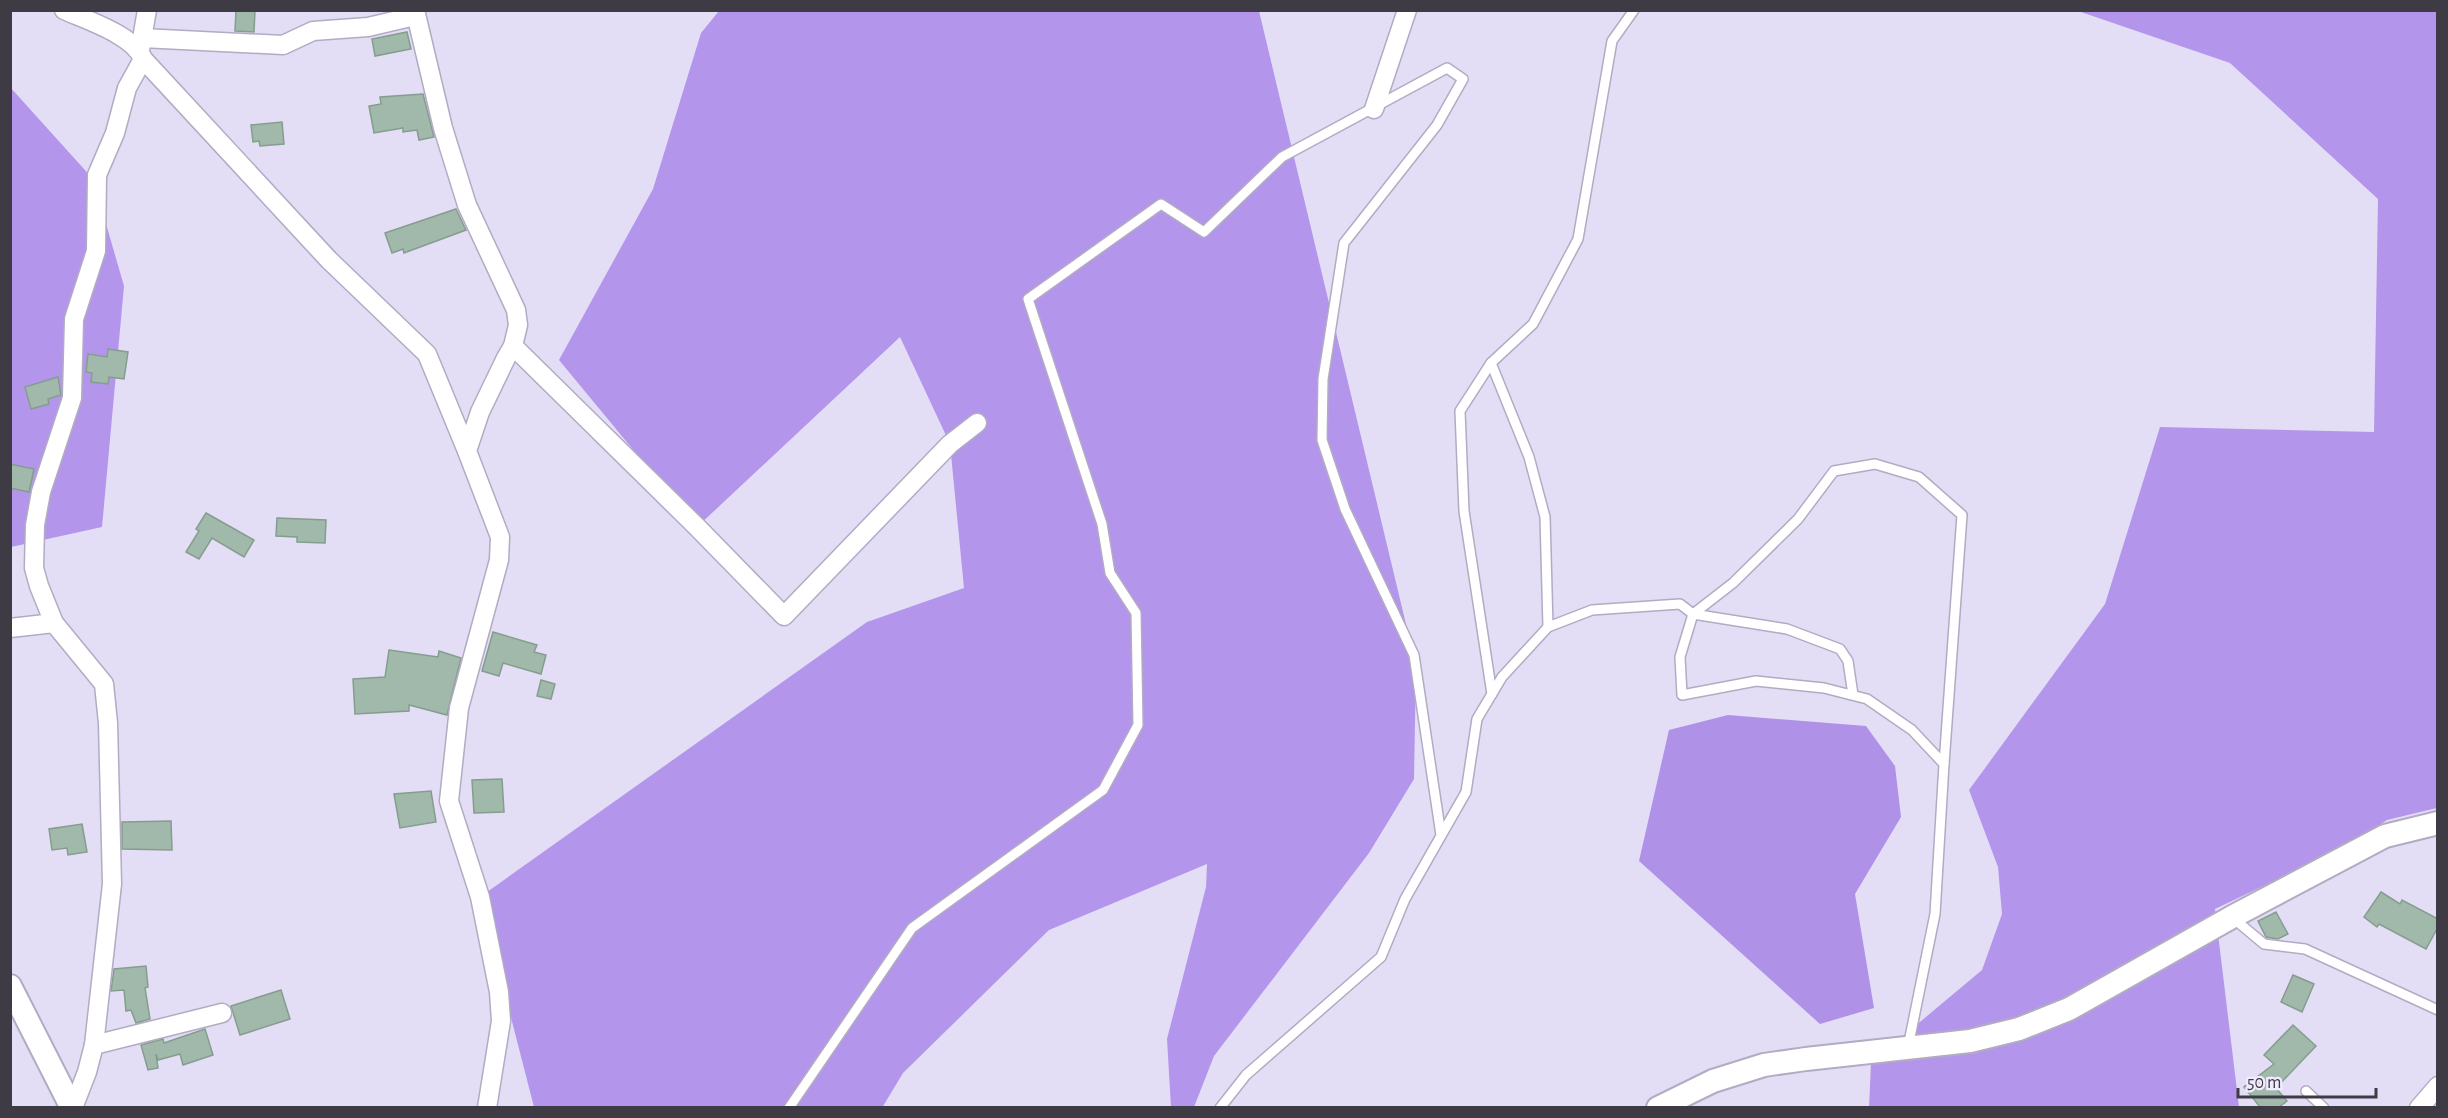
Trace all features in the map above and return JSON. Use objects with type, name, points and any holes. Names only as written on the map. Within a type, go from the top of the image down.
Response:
[{"type":"street","points":[[64,10],[110,30],[142,49],[329,260],[427,354],[467,451],[500,537],[499,560],[459,708],[449,801],[460,841],[480,897],[499,992],[501,1021],[487,1107]]},
{"type":"street","points":[[72,1107],[87,1072],[94,1045],[112,884],[108,723],[104,684],[54,623],[39,586],[34,568],[34,525],[41,492],[72,398],[74,319],[96,251],[97,175],[115,133],[127,88],[142,49],[147,10]]},
{"type":"street","points":[[1374,109],[1407,10]]},
{"type":"street","points":[[142,49],[283,45],[313,31],[368,27],[415,13],[443,128],[467,206],[516,310],[518,325],[513,346],[480,412],[467,451]]},
{"type":"street","points":[[513,346],[784,616],[950,444],[977,423]]},
{"type":"street","points":[[10,628],[54,623]]},
{"type":"street","points":[[1658,1107],[1713,1081],[1764,1065],[1980,1039],[2019,1029],[2070,1010],[2232,917],[2385,836],[2438,823]]},
{"type":"street","points":[[10,986],[72,1107]]},
{"type":"street","points":[[94,1045],[222,1013]]},
{"type":"street","points":[[2419,1107],[2438,1086]]},
{"type":"lane","points":[[1492,694],[1464,511],[1460,411],[1491,363],[1533,324],[1578,239],[1612,41],[1634,10]]},
{"type":"lane","points":[[789,1107],[912,928],[1103,790],[1138,725],[1136,612],[1110,573],[1102,524],[1028,299],[1161,204],[1204,232],[1282,157],[1447,68],[1463,79],[1437,125],[1344,243],[1323,389],[1322,440],[1345,509],[1414,655],[1442,835]]},
{"type":"lane","points":[[1491,363],[1529,456],[1545,517],[1548,627]]},
{"type":"lane","points":[[1908,1049],[1935,914],[1962,515],[1919,477],[1875,464],[1834,471],[1798,519],[1733,583],[1693,614],[1680,657],[1682,695],[1756,681],[1824,688],[1853,695],[1868,699],[1912,730],[1944,764]]},
{"type":"lane","points":[[1220,1107],[1246,1075],[1381,957],[1406,899],[1466,792],[1477,719],[1502,677],[1548,627],[1592,610],[1680,604],[1693,614],[1787,629],[1840,649],[1848,661],[1853,695]]},
{"type":"lane","points":[[2232,917],[2264,944],[2305,949],[2438,1010]]},
{"type":"lane","points":[[2306,1090],[2324,1107]]},
{"type":"shaded area","points":[[719,11],[1259,11],[1416,666],[1414,779],[1369,853],[1214,1056],[1194,1107],[1171,1107],[1167,1039],[1206,887],[1207,864],[1049,930],[903,1073],[882,1108],[534,1107],[480,897],[867,622],[964,588],[950,444],[900,337],[697,527],[559,360],[653,189],[701,33]]},
{"type":"shaded area","points":[[2078,11],[2437,11],[2437,808],[2387,820],[2341,849],[2215,909],[2239,1107],[1869,1108],[1871,1063],[1982,970],[2002,914],[1998,867],[1969,790],[2105,604],[2160,427],[2374,432],[2378,199],[2230,63]]},
{"type":"shaded area","points":[[10,87],[93,179],[124,286],[102,527],[11,547]]},
{"type":"shaded area","points":[[1728,715],[1866,726],[1895,766],[1901,817],[1855,894],[1874,1008],[1820,1024],[1639,861],[1669,730]]},
{"type":"building","points":[[236,10],[255,10],[254,32],[235,31]]},
{"type":"building","points":[[407,32],[411,49],[375,56],[372,39]]},
{"type":"building","points":[[423,94],[434,137],[419,140],[417,130],[403,132],[403,128],[374,133],[369,106],[381,104],[380,97]]},
{"type":"building","points":[[282,122],[284,144],[260,146],[259,141],[253,142],[251,125]]},
{"type":"building","points":[[456,209],[466,230],[404,253],[403,249],[392,253],[385,233]]},
{"type":"building","points":[[108,349],[128,352],[124,379],[109,377],[108,384],[91,382],[92,373],[86,372],[88,354],[107,357]]},
{"type":"building","points":[[58,377],[61,395],[48,399],[49,404],[31,409],[25,387]]},
{"type":"building","points":[[10,464],[34,469],[29,492],[10,488]]},
{"type":"building","points":[[206,513],[254,540],[244,557],[212,538],[199,559],[186,552],[199,531],[196,529]]},
{"type":"building","points":[[277,518],[326,520],[325,543],[297,542],[297,537],[276,536]]},
{"type":"building","points":[[493,632],[537,645],[534,652],[546,655],[541,674],[503,663],[499,676],[482,671]]},
{"type":"building","points":[[389,650],[438,657],[439,651],[461,658],[447,715],[409,705],[409,711],[355,714],[353,679],[385,677]]},
{"type":"building","points":[[541,680],[555,684],[551,699],[537,696]]},
{"type":"building","points":[[502,779],[504,812],[474,813],[472,780]]},
{"type":"building","points":[[431,791],[436,822],[400,828],[394,794]]},
{"type":"building","points":[[171,821],[172,850],[122,849],[122,822]]},
{"type":"building","points":[[82,824],[87,852],[68,855],[67,848],[52,850],[49,829]]},
{"type":"building","points":[[2381,892],[2400,904],[2402,900],[2438,919],[2438,927],[2426,949],[2379,924],[2377,927],[2364,917]]},
{"type":"building","points":[[2276,912],[2288,934],[2278,939],[2266,937],[2258,921]]},
{"type":"building","points":[[146,966],[148,987],[145,988],[150,1019],[136,1023],[131,1010],[126,1011],[124,990],[111,991],[114,969]]},
{"type":"building","points":[[2293,975],[2314,984],[2302,1012],[2281,1002]]},
{"type":"building","points":[[281,990],[290,1019],[240,1035],[231,1006]]},
{"type":"building","points":[[2293,1025],[2316,1046],[2276,1088],[2287,1101],[2279,1107],[2260,1107],[2244,1087],[2274,1064],[2264,1055]]},
{"type":"building","points":[[205,1029],[213,1055],[183,1065],[180,1054],[158,1060],[156,1054],[158,1068],[148,1070],[141,1045],[163,1039],[164,1043]]}]
